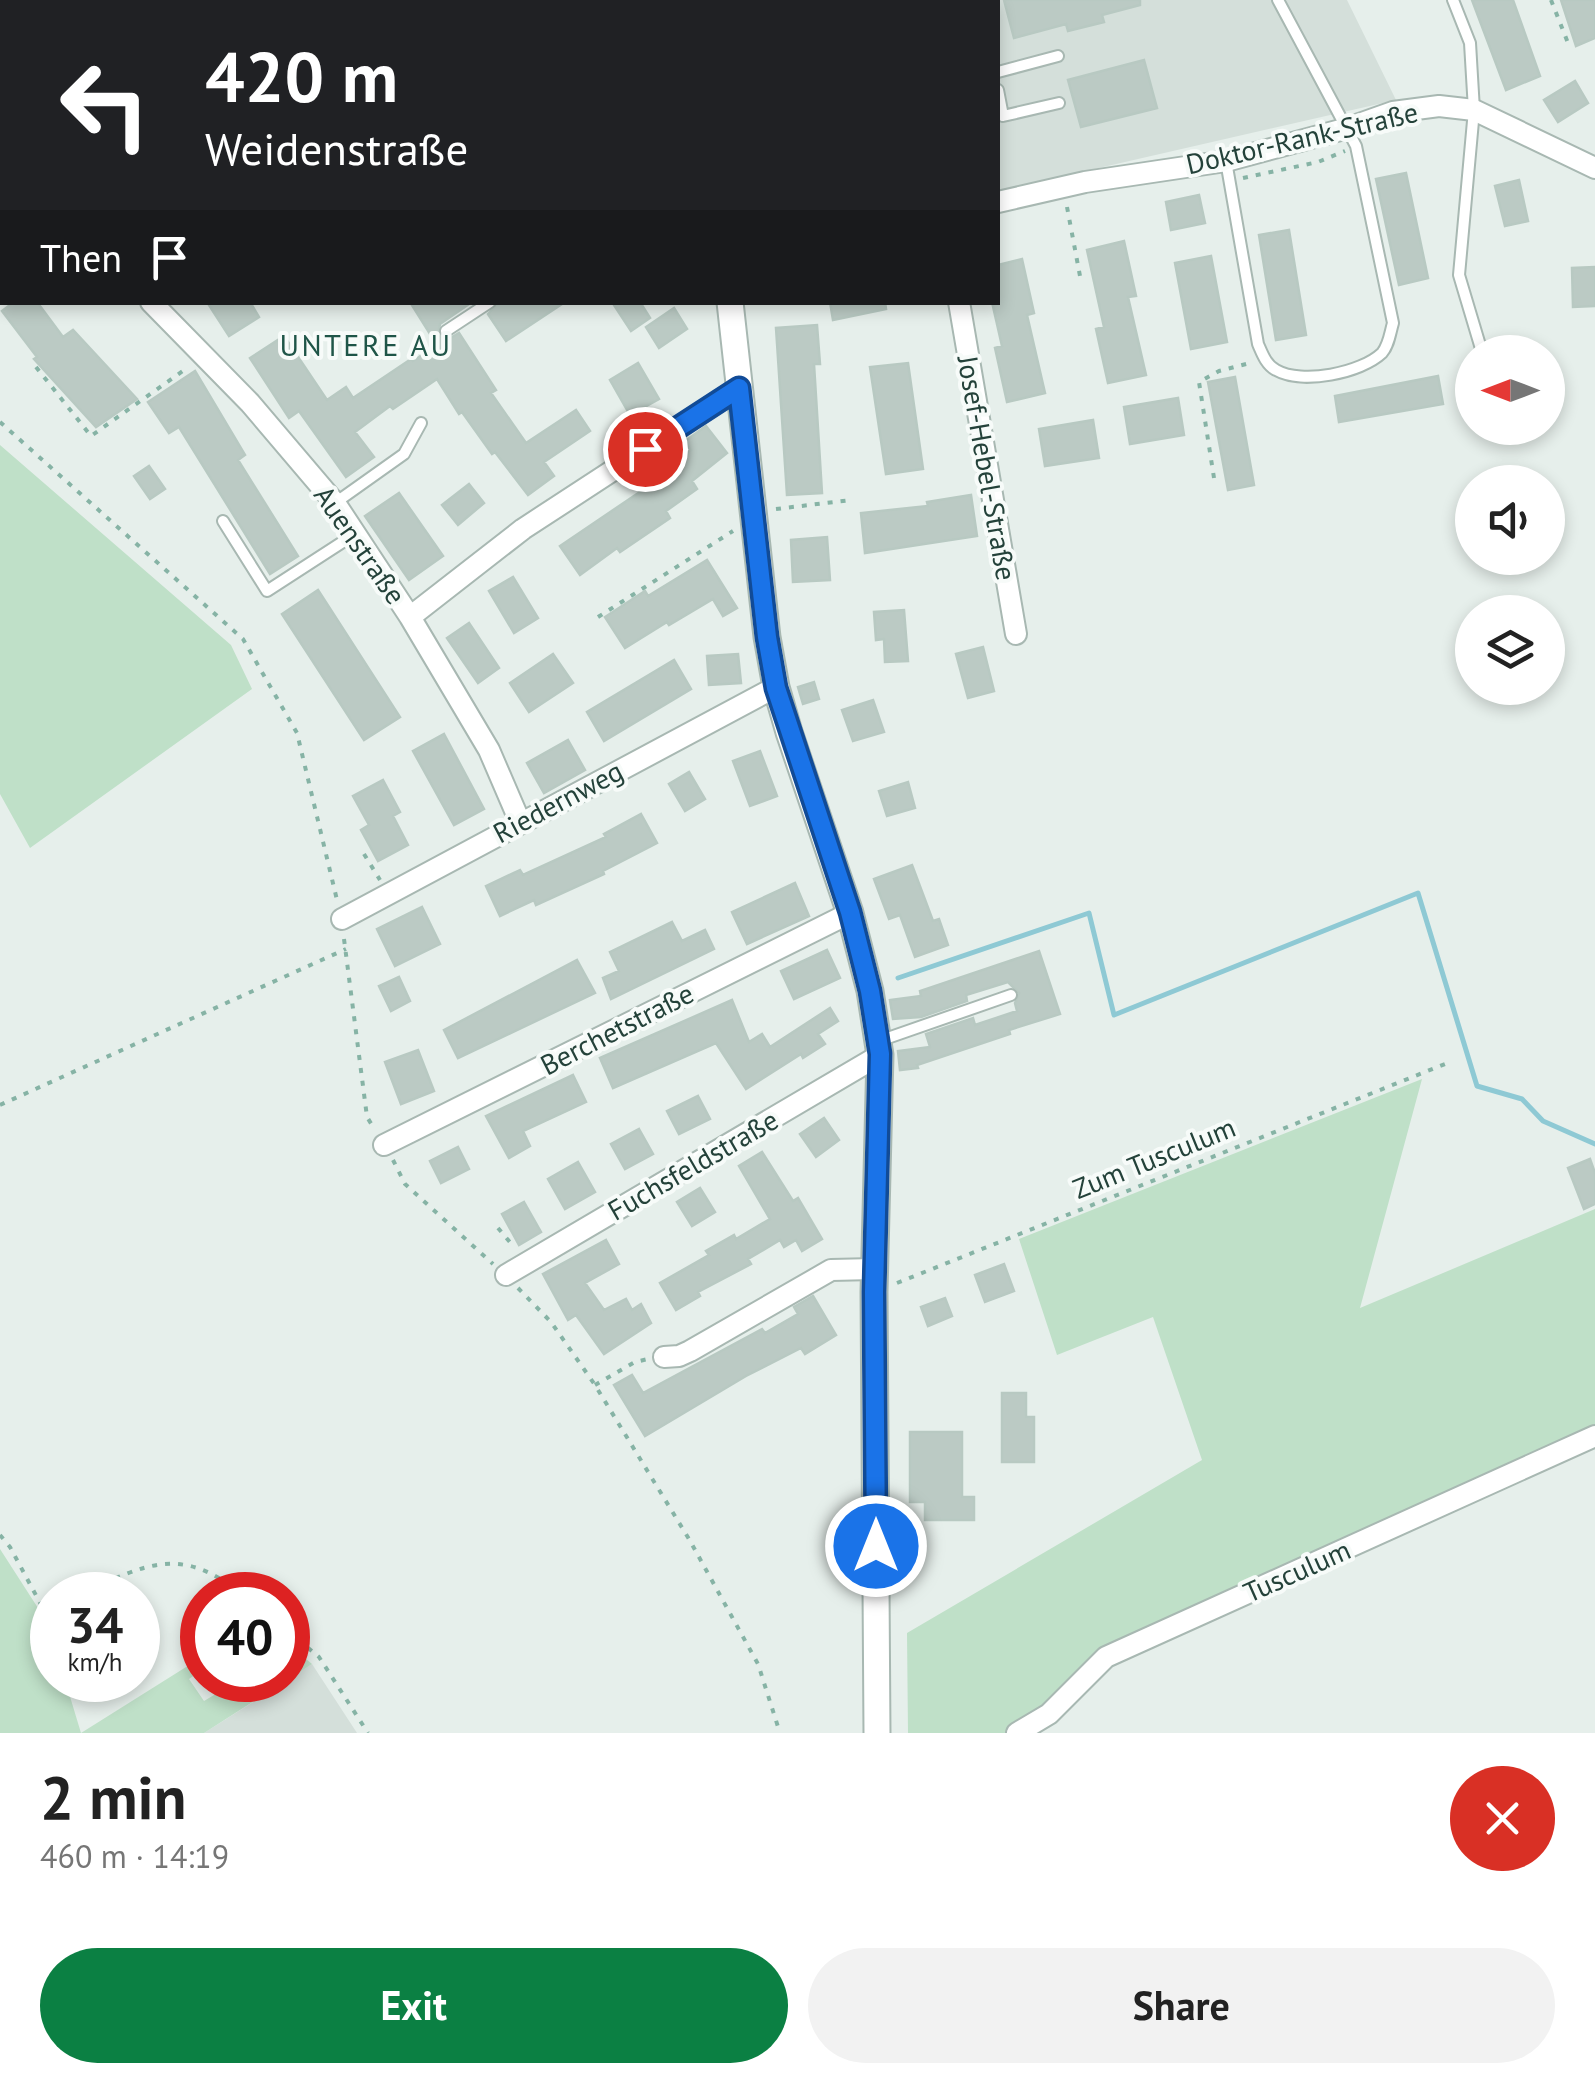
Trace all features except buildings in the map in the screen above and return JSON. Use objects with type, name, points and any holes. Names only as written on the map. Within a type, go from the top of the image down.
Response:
[{"type":"street","name":"Doktor-Rank-Straße","points":[[1000,202],[1085,182],[1226,162],[1393,112],[1439,106],[1474,110],[1595,168]]},
{"type":"street","name":"Auenstraße","points":[[154,305],[250,403],[334,503],[410,617],[489,750],[520,822]]},
{"type":"street","points":[[730,305],[759,514],[776,688],[850,912],[870,991],[879,1048],[874,1280],[877,1733]]},
{"type":"street","name":"Josef-Hebel-Straße","points":[[960,305],[1016,634]]},
{"type":"street","points":[[410,617],[523,528],[739,388]]},
{"type":"street","name":"Riedernweg","points":[[342,919],[776,688]]},
{"type":"street","name":"Berchetstraße","points":[[384,1145],[850,912]]},
{"type":"street","name":"Fuchsfeldstraße","points":[[506,1275],[879,1048]]},
{"type":"street","points":[[664,1357],[690,1351],[831,1270],[874,1280]]},
{"type":"street","name":"Tusculum","points":[[1017,1733],[1048,1714],[1106,1657],[1595,1436]]},
{"type":"lane","points":[[1226,162],[1258,344],[1264,359],[1276,370],[1300,376],[1337,374],[1366,365],[1386,350],[1392,323],[1356,146],[1278,0]]},
{"type":"lane","points":[[1453,0],[1470,43],[1474,110],[1458,275],[1477,335]]},
{"type":"lane","points":[[1000,71],[1058,56]]},
{"type":"lane","points":[[1000,100],[1003,116],[1059,103]]},
{"type":"lane","points":[[446,331],[485,305]]},
{"type":"lane","points":[[334,503],[404,454],[422,423]]},
{"type":"lane","points":[[222,521],[267,592],[355,534]]},
{"type":"lane","points":[[879,1048],[1010,995]]},
{"type":"path","points":[[1550,0],[1570,48]]},
{"type":"path","points":[[1066,200],[1080,276]]},
{"type":"path","points":[[36,367],[92,436],[204,356]]},
{"type":"path","points":[[1214,478],[1199,382],[1220,370],[1264,359]]},
{"type":"path","points":[[0,422],[244,639],[296,732],[342,919],[367,1117],[405,1184],[506,1275],[551,1322],[594,1386],[688,1539],[758,1664],[780,1733]]},
{"type":"path","points":[[598,618],[759,514],[850,500]]},
{"type":"path","points":[[364,854],[388,894]]},
{"type":"path","points":[[0,1105],[346,948]]},
{"type":"path","name":"Zum Tusculum","points":[[874,1280],[1450,1062]]},
{"type":"path","points":[[498,1228],[526,1263]]},
{"type":"path","points":[[594,1386],[635,1362],[664,1357]]},
{"type":"path","points":[[0,1535],[30,1584]]},
{"type":"path","points":[[129,1572],[142,1566],[173,1563],[208,1572]]},
{"type":"path","points":[[310,1649],[319,1657],[368,1733]]},
{"type":"shaded area","points":[[1000,0],[1347,0],[1396,100],[1000,191]]},
{"type":"shaded area","points":[[310,1665],[357,1733],[204,1733],[253,1702],[310,1702]]},
{"type":"green space","points":[[0,445],[231,645],[252,689],[30,848],[0,794]]},
{"type":"green space","points":[[1422,1079],[1360,1308],[1595,1209],[1595,1428],[1103,1651],[1044,1708],[1005,1733],[908,1733],[907,1633],[1202,1460],[1153,1317],[1057,1355],[1019,1239]]},
{"type":"green space","points":[[0,1549],[30,1596],[30,1702],[72,1702],[81,1733],[0,1733]]},
{"type":"green space","points":[[180,1671],[180,1702],[253,1702],[204,1733],[81,1733],[130,1702],[160,1702],[160,1683]]},
{"type":"waterway","points":[[898,978],[1089,913],[1114,1015],[1418,893],[1477,1086],[1522,1099],[1543,1121],[1595,1144]]},
{"type":"district","name":"UNTERE AU","points":[[366,346]]},
{"type":"route","points":[[645,449],[739,388],[776,688],[850,912],[870,991],[880,1054],[874,1292],[876,1546]]}]
